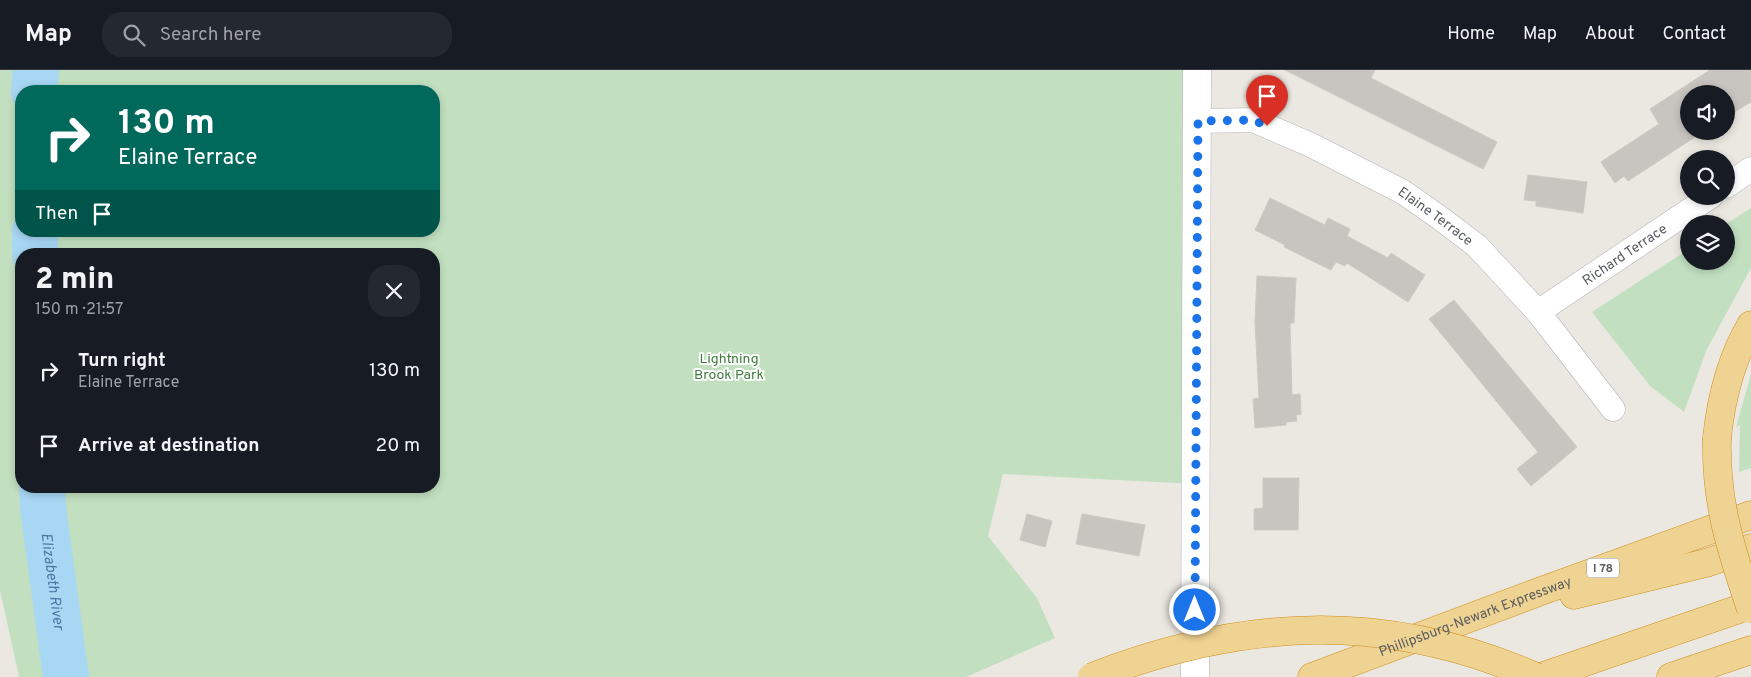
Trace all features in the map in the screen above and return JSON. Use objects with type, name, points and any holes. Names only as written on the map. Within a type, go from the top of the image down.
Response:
[{"type":"highway","points":[[1541,677],[1751,607],[1723,519],[1717,482],[1717,438],[1719,415],[1730,372],[1751,325]]},
{"type":"highway","name":"Phillipsburg-Newark Expressway","points":[[1312,677],[1751,515]]},
{"type":"highway","points":[[1455,623],[1706,563],[1751,548]]},
{"type":"highway","points":[[1092,677],[1157,654],[1213,640],[1267,632],[1326,629],[1412,638],[1493,660],[1536,677]]},
{"type":"highway","points":[[1671,677],[1751,650]]},
{"type":"street","points":[[1195,677],[1197,70]]},
{"type":"street","name":"Elaine Terrace","points":[[1198,121],[1253,120],[1311,145],[1403,192],[1477,246],[1538,312],[1613,409]]},
{"type":"street","points":[[1735,180],[1751,169]]},
{"type":"street","name":"Richard Terrace","points":[[1538,312],[1698,205]]},
{"type":"green space","name":"Lightning Brook Park","points":[[0,70],[1196,70],[1195,484],[1003,474],[988,536],[1037,598],[1055,638],[966,677],[19,677],[0,590]]},
{"type":"green space","points":[[1751,208],[1751,268],[1707,349],[1684,412],[1650,386],[1592,312],[1680,255],[1680,270],[1735,270],[1735,218]]},
{"type":"green space","points":[[1751,374],[1751,468],[1739,472],[1740,425],[1736,427]]},
{"type":"building","points":[[1285,70],[1375,70],[1371,78],[1497,142],[1483,169]]},
{"type":"building","points":[[1710,70],[1751,70],[1751,102],[1735,112],[1735,85],[1687,85]]},
{"type":"building","points":[[1680,90],[1680,140],[1690,140],[1628,181],[1624,176],[1615,183],[1601,162],[1659,124],[1650,109]]},
{"type":"building","points":[[1528,175],[1587,182],[1583,213],[1536,206],[1536,201],[1524,200]]},
{"type":"building","points":[[1270,198],[1325,225],[1328,218],[1350,229],[1347,236],[1388,258],[1391,253],[1425,275],[1408,302],[1347,263],[1345,266],[1336,262],[1331,270],[1284,247],[1285,245],[1255,230]]},
{"type":"building","points":[[1257,276],[1296,278],[1294,323],[1290,323],[1292,395],[1300,394],[1301,414],[1296,415],[1297,421],[1286,422],[1286,425],[1255,428],[1253,399],[1259,398],[1255,322]]},
{"type":"building","points":[[1454,300],[1577,447],[1531,486],[1517,469],[1538,452],[1429,319]]},
{"type":"building","points":[[1263,478],[1299,478],[1298,530],[1254,530],[1254,509],[1263,508]]},
{"type":"building","points":[[1027,514],[1052,521],[1045,547],[1020,540]]},
{"type":"building","points":[[1082,514],[1145,525],[1139,556],[1076,544]]},
{"type":"waterway","name":"Elizabeth River","points":[[35,85],[36,70]]},
{"type":"waterway","name":"Elizabeth River","points":[[35,237],[35,248]]},
{"type":"waterway","name":"Elizabeth River","points":[[42,493],[66,677]]},
{"type":"route","points":[[1195,610],[1198,121],[1253,120],[1267,126]]}]
